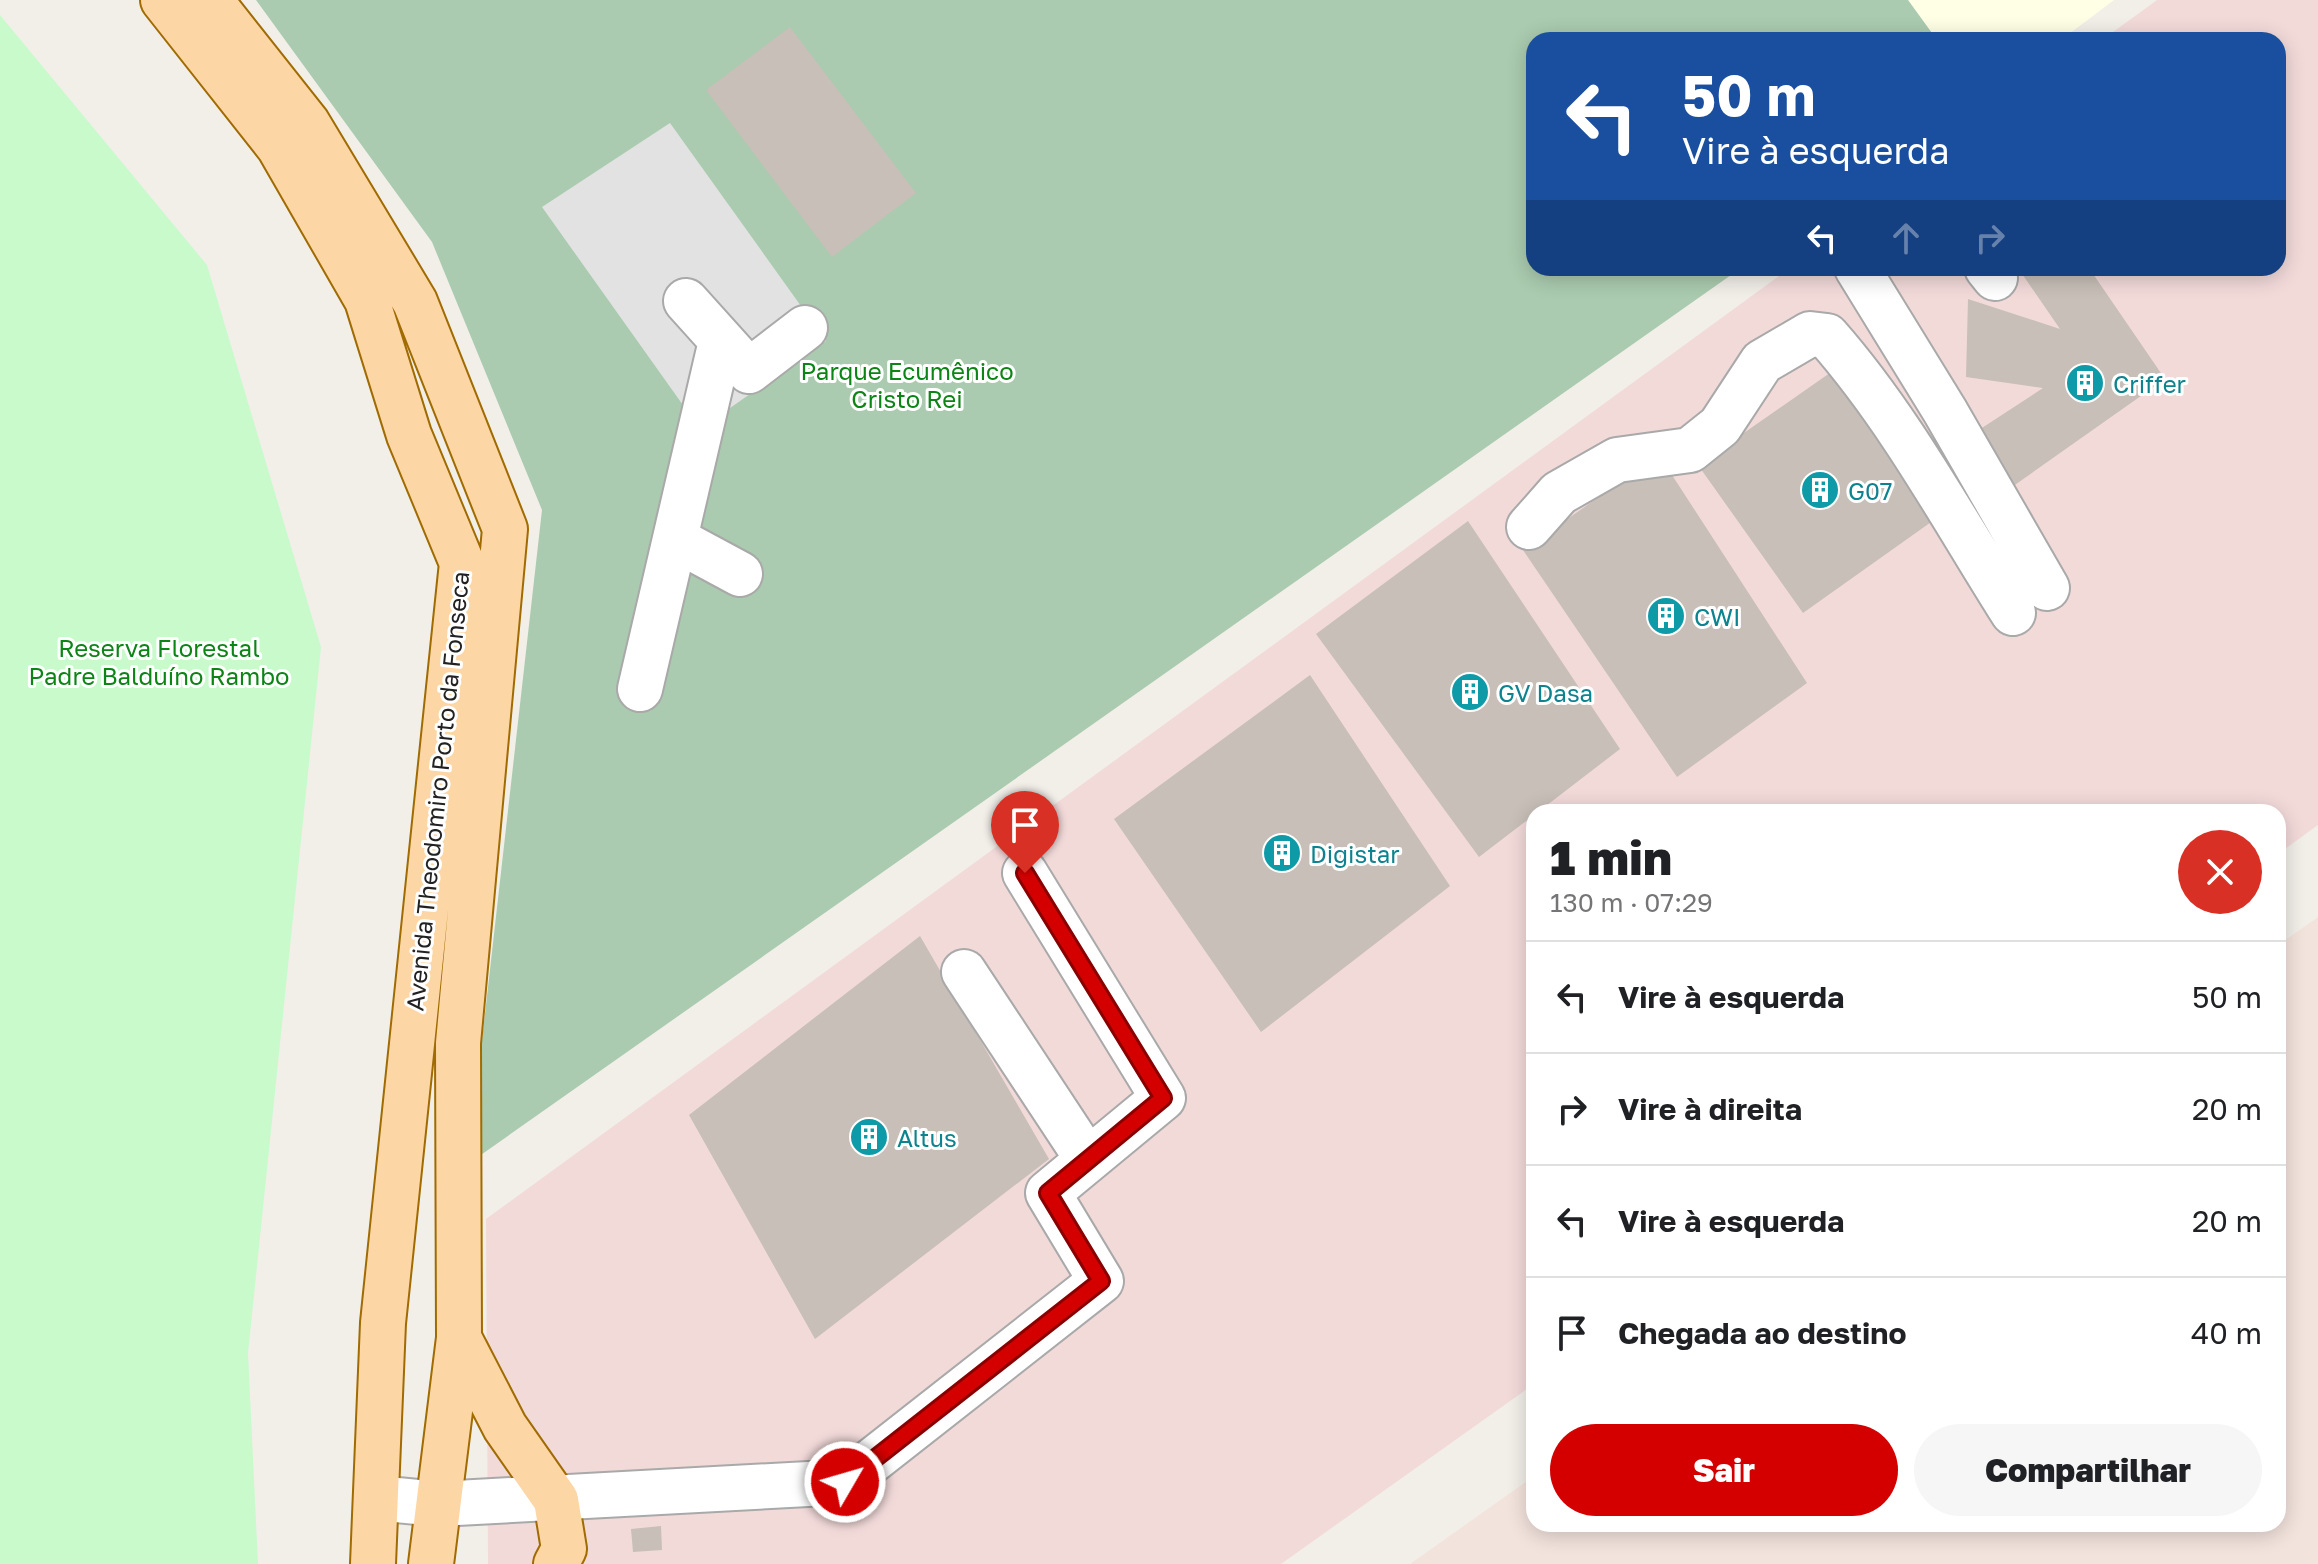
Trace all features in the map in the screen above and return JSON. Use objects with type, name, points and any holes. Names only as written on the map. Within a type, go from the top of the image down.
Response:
[{"type":"main road","name":"Avenida Theodomiro Porto da Fonseca","points":[[163,0],[279,147],[367,300],[409,435],[462,563],[383,1323],[376,1498],[379,1562]]},
{"type":"main road","name":"Avenida Theodomiro Porto da Fonseca","points":[[210,0],[308,124],[415,302],[505,529],[458,1043],[459,1338],[431,1564]]},
{"type":"main road","points":[[459,1338],[505,1427],[556,1500],[564,1549],[556,1564]]},
{"type":"lane","points":[[1862,276],[1945,411],[2047,588]]},
{"type":"lane","points":[[686,301],[749,371],[805,328]]},
{"type":"lane","points":[[1529,527],[1559,493],[1617,460],[1690,450],[1720,426],[1762,362],[1810,334],[1827,336],[1846,357],[1900,433],[2013,613]]},
{"type":"lane","points":[[640,689],[721,341]]},
{"type":"lane","points":[[675,539],[740,574]]},
{"type":"lane","points":[[376,1498],[438,1504],[556,1500],[845,1482],[1101,1281],[1048,1193],[1163,1098],[1025,873]]},
{"type":"lane","points":[[964,972],[1088,1160]]},
{"type":"shaded area","points":[[1908,0],[2114,0],[2072,32],[1931,32]]},
{"type":"shaded area","points":[[2157,0],[2318,0],[2318,825],[2286,848],[2286,804],[1526,804],[1526,1390],[1281,1564],[488,1564],[486,1219],[1779,276],[2286,276],[2286,32],[2113,32]]},
{"type":"shaded area","points":[[670,123],[826,341],[700,429],[542,207]]},
{"type":"shaded area","points":[[2318,917],[2318,1564],[1410,1564],[1526,1482],[1526,1532],[2286,1532],[2286,939]]},
{"type":"green space","name":"Parque Ecumênico Cristo Rei","points":[[256,0],[1908,0],[1931,32],[1526,32],[1526,276],[1730,276],[468,1164],[542,510],[432,242]]},
{"type":"green space","name":"Reserva Florestal Padre Balduíno Rambo","points":[[0,15],[207,265],[321,647],[248,1353],[258,1564],[0,1564]]},
{"type":"building","points":[[790,27],[916,193],[832,257],[706,90]]},
{"type":"building","name":"Criffer","points":[[2024,276],[2094,276],[2165,379],[2002,494],[1965,439],[2043,388],[1966,377],[1968,299],[2060,329]]},
{"type":"building","name":"G07","points":[[1837,368],[1941,515],[1803,613],[1698,465]]},
{"type":"building","name":"CWI","points":[[1659,455],[1807,683],[1677,777],[1523,550]]},
{"type":"building","name":"GV Dasa","points":[[1468,521],[1620,749],[1548,804],[1526,804],[1526,821],[1479,857],[1316,634]]},
{"type":"building","name":"Digistar","points":[[1310,675],[1450,886],[1261,1032],[1114,819]]},
{"type":"building","name":"Altus","points":[[920,936],[1049,1159],[815,1339],[689,1115]]},
{"type":"building","points":[[661,1526],[662,1550],[633,1552],[631,1529]]},
{"type":"place","name":"Criffer","points":[[2085,383]]},
{"type":"place","name":"G07","points":[[1820,490]]},
{"type":"place","name":"CWI","points":[[1666,616]]},
{"type":"place","name":"GV Dasa","points":[[1470,692]]},
{"type":"place","name":"Digistar","points":[[1282,853]]},
{"type":"place","name":"Altus","points":[[869,1137]]},
{"type":"route","points":[[845,1482],[1101,1281],[1048,1193],[1163,1098],[1025,873]]}]
